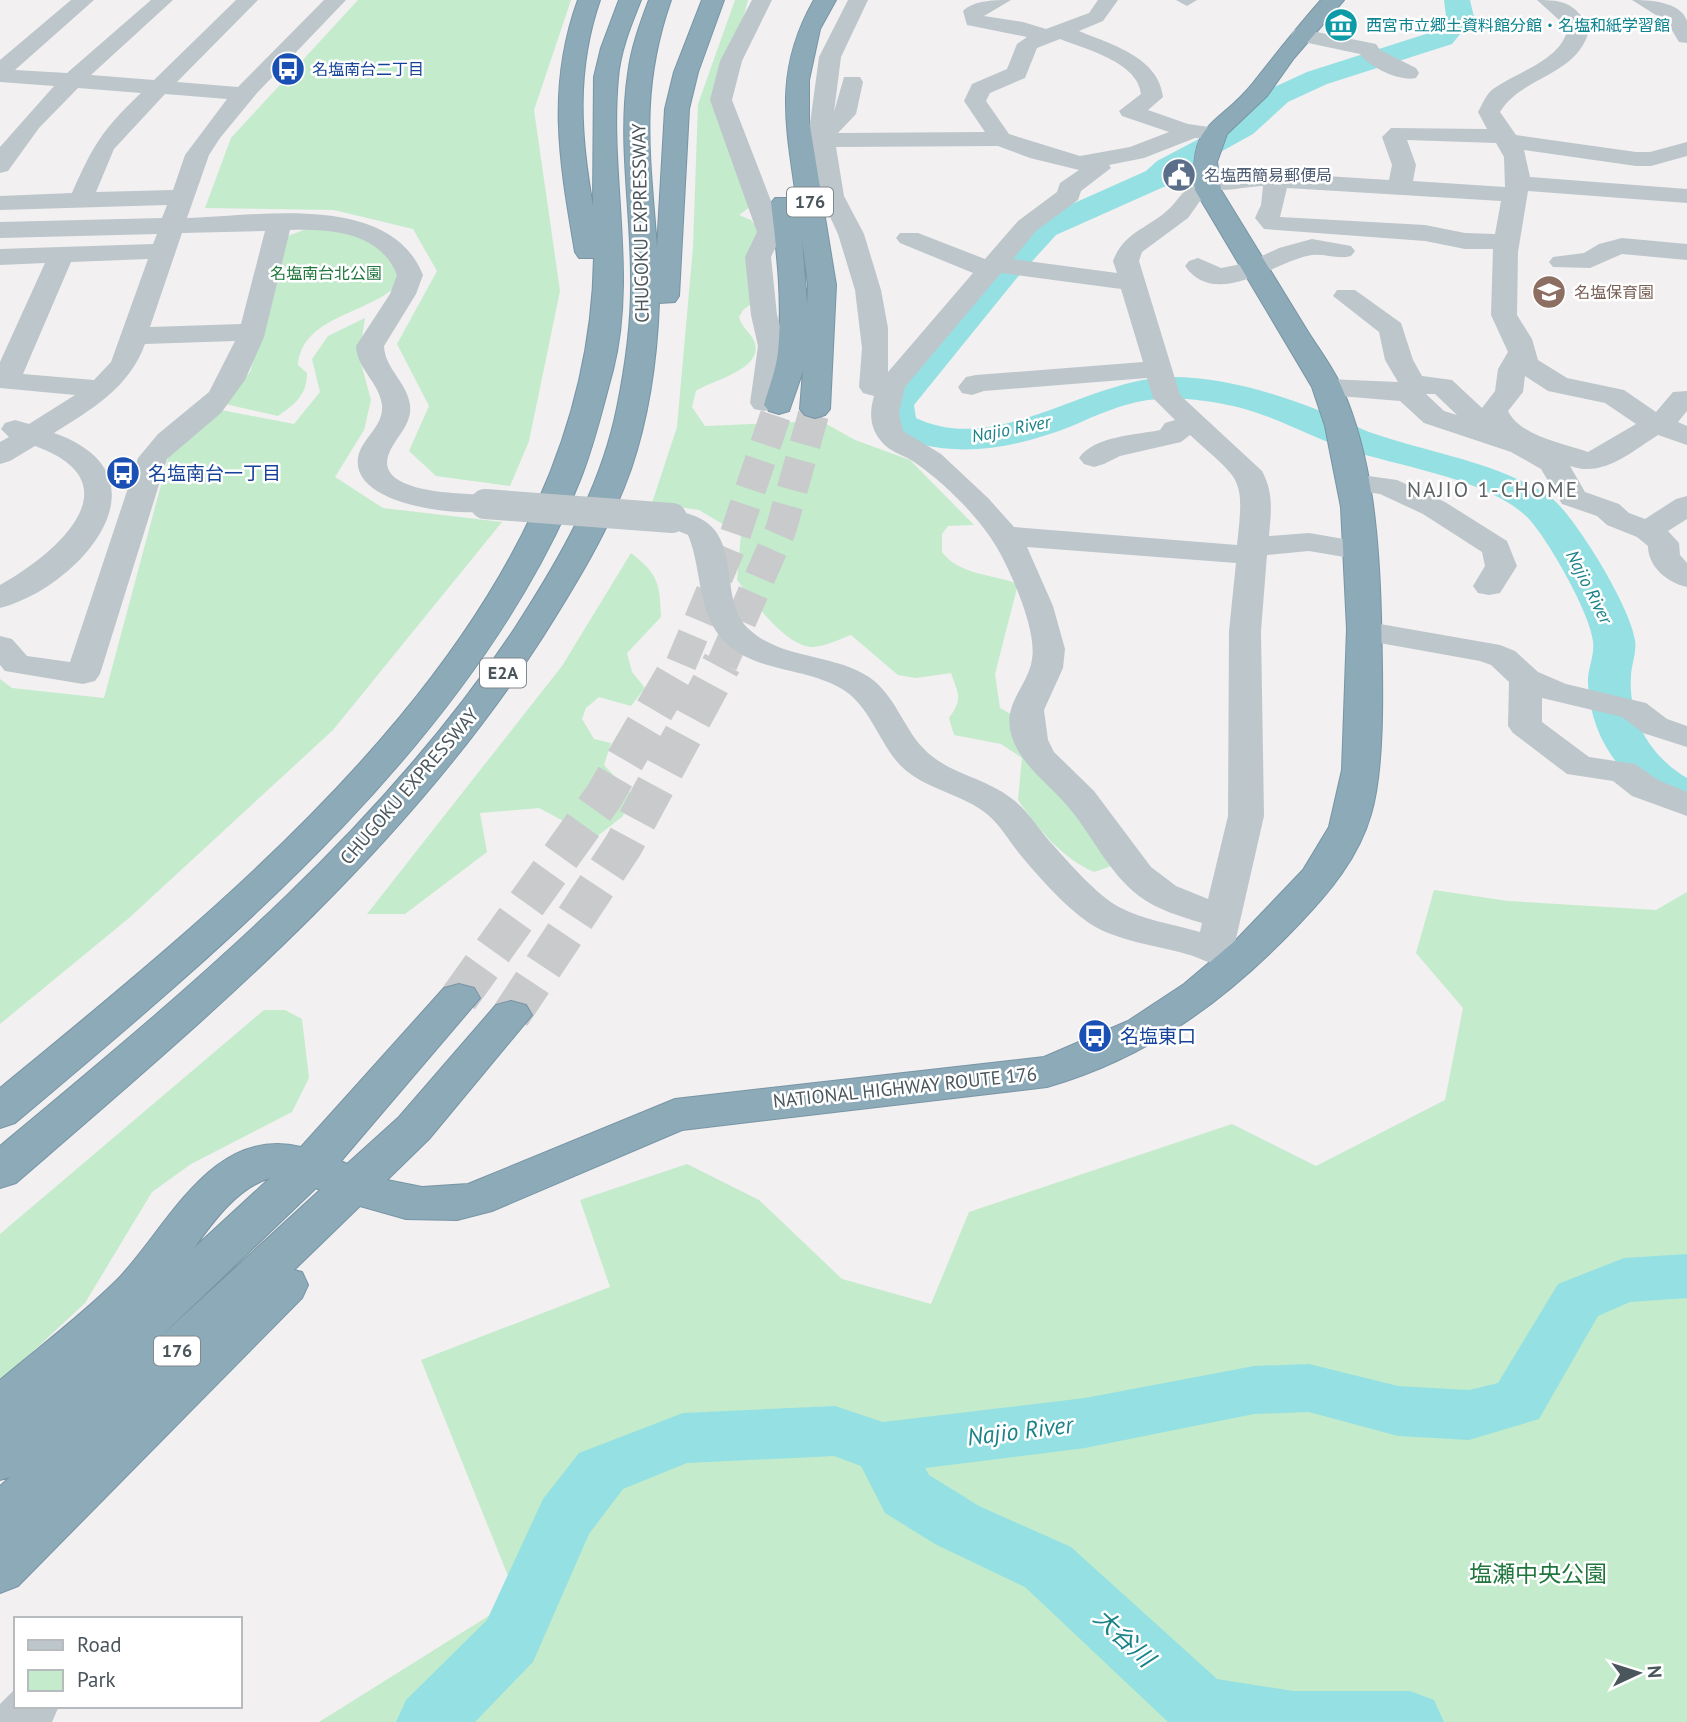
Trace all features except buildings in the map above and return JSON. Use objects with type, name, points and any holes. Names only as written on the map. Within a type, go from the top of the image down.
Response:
[{"type":"highway","points":[[589,0],[576,36],[567,107],[570,152],[597,305],[601,362]]},
{"type":"highway","name":"CHUGOKU EXPRESSWAY","points":[[0,1111],[234,911],[336,809],[414,722],[475,642],[527,559],[562,489],[587,425],[601,362],[607,298],[604,120],[606,74],[630,0]]},
{"type":"highway","name":"CHUGOKU EXPRESSWAY","points":[[0,1171],[272,934],[381,824],[460,734],[523,645],[573,560],[607,492],[628,426],[639,366],[645,304],[637,121],[639,75],[648,34],[660,0]]},
{"type":"highway","points":[[607,492],[635,434],[653,363],[670,254],[677,109],[685,72],[713,0]]},
{"type":"highway","points":[[773,134],[775,81],[789,29],[805,0]]},
{"type":"highway","name":"176","points":[[815,409],[821,347],[822,285],[797,120],[797,80],[809,29],[825,0]]},
{"type":"highway","points":[[1206,187],[1204,132],[1223,123],[1259,91],[1333,0]]},
{"type":"highway","name":"176","points":[[771,404],[792,353],[791,251],[779,173]]},
{"type":"highway","name":"NATIONAL HIGHWAY ROUTE 176","points":[[0,1409],[135,1291],[208,1196],[229,1181],[266,1162],[286,1161],[310,1167],[354,1186],[412,1205],[454,1205],[476,1199],[676,1115],[733,1105],[1047,1072],[1087,1060],[1140,1035],[1176,1013],[1226,942],[1319,880],[1350,820],[1357,801],[1360,775],[1362,551],[1354,483],[1342,430],[1327,387],[1206,187]]},
{"type":"highway","name":"176","points":[[0,1459],[310,1167],[458,998]]},
{"type":"highway","name":"176","points":[[0,1518],[414,1128],[511,1015]]},
{"type":"highway","points":[[0,1570],[303,1267],[354,1186]]},
{"type":"street","points":[[0,73],[84,0]]},
{"type":"street","points":[[0,166],[8,149],[31,123],[163,0]]},
{"type":"street","points":[[80,200],[103,148],[158,87],[248,0]]},
{"type":"street","points":[[0,455],[101,389],[124,364],[197,155],[206,140],[246,94],[336,0]]},
{"type":"street","points":[[762,0],[722,82],[721,100],[770,232],[758,257],[764,315],[772,346],[771,404]]},
{"type":"street","points":[[858,0],[848,14],[825,65],[820,105],[822,136],[832,195],[851,233],[876,320],[877,359],[873,387],[889,392]]},
{"type":"street","points":[[1001,0],[973,11],[974,21],[1055,34],[1131,62],[1149,79],[1153,89],[1152,97],[1130,111],[1204,132]]},
{"type":"street","points":[[1001,139],[975,101],[980,89],[990,82],[1017,73],[1028,44],[1096,17],[1108,0]]},
{"type":"street","points":[[1547,0],[1563,9],[1579,27],[1575,46],[1537,74],[1499,95],[1489,112],[1516,157],[1517,189],[1528,254],[1504,315],[1526,364],[1540,375],[1579,391],[1614,396],[1654,423],[1687,436]]},
{"type":"street","points":[[1642,0],[1675,18],[1687,37]]},
{"type":"street","points":[[1302,35],[1368,49],[1372,55],[1408,74]]},
{"type":"street","points":[[0,73],[246,94]]},
{"type":"street","points":[[822,136],[842,122],[852,82]]},
{"type":"street","points":[[1081,163],[1136,153],[1204,132]]},
{"type":"street","points":[[1401,187],[1404,165],[1394,137],[1399,133],[1507,138],[1636,159],[1651,159],[1687,149]]},
{"type":"street","points":[[822,136],[1001,139],[1099,168],[1069,188],[1069,195],[1027,226],[991,267],[892,385],[885,417],[896,442],[930,459],[1007,536],[1018,558],[1049,644],[1049,660],[1028,707],[1027,728],[1037,752],[1056,776],[1080,797],[1134,872],[1226,942]]},
{"type":"street","points":[[1226,942],[1246,816],[1245,631],[1255,486],[1247,471],[1197,425],[1163,383],[1131,283],[1126,261],[1130,250],[1141,238],[1179,213],[1191,196],[1206,187],[1245,183],[1245,178],[1401,187],[1687,196]]},
{"type":"street","points":[[1276,180],[1276,194],[1268,221],[1273,224],[1425,233],[1615,271]]},
{"type":"street","points":[[0,203],[182,197]]},
{"type":"street","points":[[0,646],[17,664],[83,674],[153,458],[166,439],[217,401],[240,366],[280,221]]},
{"type":"street","points":[[0,230],[280,221],[345,225],[387,242],[404,258],[410,275],[408,284],[370,346],[369,355],[396,406],[392,427],[373,457],[374,474],[378,481],[399,492],[485,505],[672,518],[696,526],[702,532],[730,629],[744,642],[758,650],[831,671],[858,685],[875,701],[895,737],[914,760],[989,798],[1002,809],[1052,868],[1104,915],[1151,933],[1226,942]]},
{"type":"street","points":[[1198,266],[1217,277],[1255,269],[1288,253],[1312,247],[1328,251],[1354,251],[1361,246],[1364,231]]},
{"type":"street","points":[[909,238],[991,267],[1131,283]]},
{"type":"street","points":[[1528,254],[1590,260],[1608,249],[1622,246],[1687,252]]},
{"type":"street","points":[[0,257],[164,251]]},
{"type":"street","points":[[61,255],[3,380],[101,389]]},
{"type":"street","points":[[1346,296],[1392,329],[1399,360],[1410,388],[1434,417],[1521,446],[1541,458],[1558,470],[1573,498],[1608,510],[1631,526],[1648,531],[1664,542],[1662,555],[1665,562],[1687,578]]},
{"type":"street","points":[[136,336],[250,332]]},
{"type":"street","points":[[1522,352],[1512,369],[1509,392],[1494,410],[1502,428],[1516,435],[1551,450],[1593,462],[1666,418],[1668,393],[1631,382],[1579,391]]},
{"type":"street","points":[[972,387],[976,383],[1022,382],[1163,383]]},
{"type":"street","points":[[1327,387],[1442,386],[1487,428],[1516,435]]},
{"type":"street","points":[[1094,458],[1111,449],[1171,436],[1175,429],[1197,425]]},
{"type":"street","points":[[0,426],[58,443],[87,464],[96,476],[100,499],[95,520],[71,553],[24,586],[0,598]]},
{"type":"street","points":[[1354,483],[1386,486],[1434,508],[1496,548],[1501,566],[1489,586]]},
{"type":"street","points":[[1648,531],[1687,505]]},
{"type":"street","points":[[1007,536],[1252,551],[1309,541],[1362,551]]},
{"type":"street","points":[[1363,631],[1488,652],[1503,658],[1526,679],[1555,691],[1634,710],[1655,726],[1687,737]]},
{"type":"street","points":[[1526,679],[1525,726],[1578,766],[1623,772],[1645,788],[1687,805]]},
{"type":"street","points":[[18,1722],[31,1708]]},
{"type":"green space","points":[[358,0],[571,0],[534,110],[560,291],[529,441],[510,486],[436,476],[409,451],[429,406],[397,344],[437,271],[413,229],[334,210],[205,208],[231,138]]},
{"type":"green space","points":[[735,0],[748,0],[741,27],[713,92],[754,204],[739,215],[751,220],[759,230],[751,304],[739,317],[754,341],[756,351],[752,359],[736,372],[696,391],[692,407],[705,426],[821,421],[855,440],[910,460],[974,525],[948,526],[942,534],[942,552],[949,560],[967,570],[1018,584],[995,674],[1000,708],[1036,728],[1121,863],[1094,872],[1071,859],[1042,832],[1018,800],[1022,758],[1001,744],[954,735],[949,718],[958,697],[951,673],[916,678],[898,675],[851,635],[814,647],[792,639],[771,621],[737,580],[741,535],[699,510],[652,503],[677,427],[693,247],[698,104]]},
{"type":"green space","name":"名塩南台北公園","points":[[314,226],[339,228],[379,246],[399,275],[395,287],[383,296],[323,326],[311,336],[302,349],[298,365],[307,373],[305,387],[295,403],[278,416],[225,404],[250,372],[288,236]]},
{"type":"green space","points":[[365,318],[359,356],[371,400],[364,430],[335,477],[383,508],[502,522],[333,730],[129,918],[0,1024],[0,679],[12,688],[104,698],[169,455],[221,410],[294,424],[320,392],[312,359],[328,336]]},
{"type":"green space","points":[[631,553],[652,574],[660,596],[661,617],[627,653],[632,672],[645,688],[631,706],[599,697],[586,708],[582,719],[594,739],[611,743],[604,765],[630,793],[623,816],[595,838],[539,808],[480,813],[487,852],[405,914],[367,914],[562,666]]},
{"type":"green space","name":"塩瀬中央公園","points":[[1434,890],[1508,901],[1656,910],[1687,892],[1687,1722],[319,1722],[517,1598],[421,1360],[610,1287],[580,1200],[687,1164],[759,1200],[842,1279],[931,1304],[969,1212],[1232,1124],[1316,1166],[1445,1100],[1463,1008],[1416,953]]},
{"type":"green space","points":[[264,1010],[285,1010],[302,1019],[309,1078],[292,1112],[191,1164],[152,1192],[85,1303],[0,1382],[0,1234]]},
{"type":"waterway","name":"Najio River","points":[[1457,0],[1460,17],[1442,38],[1317,78],[1278,96],[1242,128],[1168,168],[1157,178],[1082,209],[1045,228],[1004,272],[896,404],[898,423],[934,436],[986,438],[1035,427],[1126,393],[1151,389],[1193,389],[1277,407],[1359,441],[1494,482],[1534,503],[1544,512],[1568,545],[1602,607],[1614,638],[1609,680],[1611,699],[1621,734],[1641,765],[1654,777],[1687,794]]},
{"type":"waterway","name":"Najio River","points":[[883,1448],[1085,1423],[1254,1390],[1309,1388],[1398,1411],[1469,1415],[1518,1402],[1578,1300],[1624,1280],[1687,1276]]},
{"type":"waterway","name":"Najio River","points":[[430,1722],[510,1641],[565,1518],[601,1471],[683,1438],[835,1431],[883,1448]]},
{"type":"waterway","name":"大谷川","points":[[883,1448],[907,1494],[957,1525],[1048,1567],[1200,1708],[1293,1722],[1410,1722]]},
{"type":"tunnel","points":[[681,664],[734,538],[779,405]]},
{"type":"tunnel","points":[[722,664],[781,529],[815,409]]},
{"type":"tunnel","points":[[459,998],[604,796],[682,663]]},
{"type":"tunnel","points":[[511,1015],[623,846],[722,663]]},
{"type":"place","name":"西宮市立郷土資料館分館・名塩和紙学習館","points":[[1341,25]]},
{"type":"place","name":"名塩南台二丁目","points":[[288,69]]},
{"type":"place","name":"名塩西簡易郵便局","points":[[1179,175]]},
{"type":"place","name":"名塩保育園","points":[[1549,292]]},
{"type":"place","name":"名塩南台一丁目","points":[[123,473]]},
{"type":"place","name":"名塩東口","points":[[1095,1036]]},
{"type":"district","name":"NAJIO 1-CHOME","points":[[1493,490]]}]
